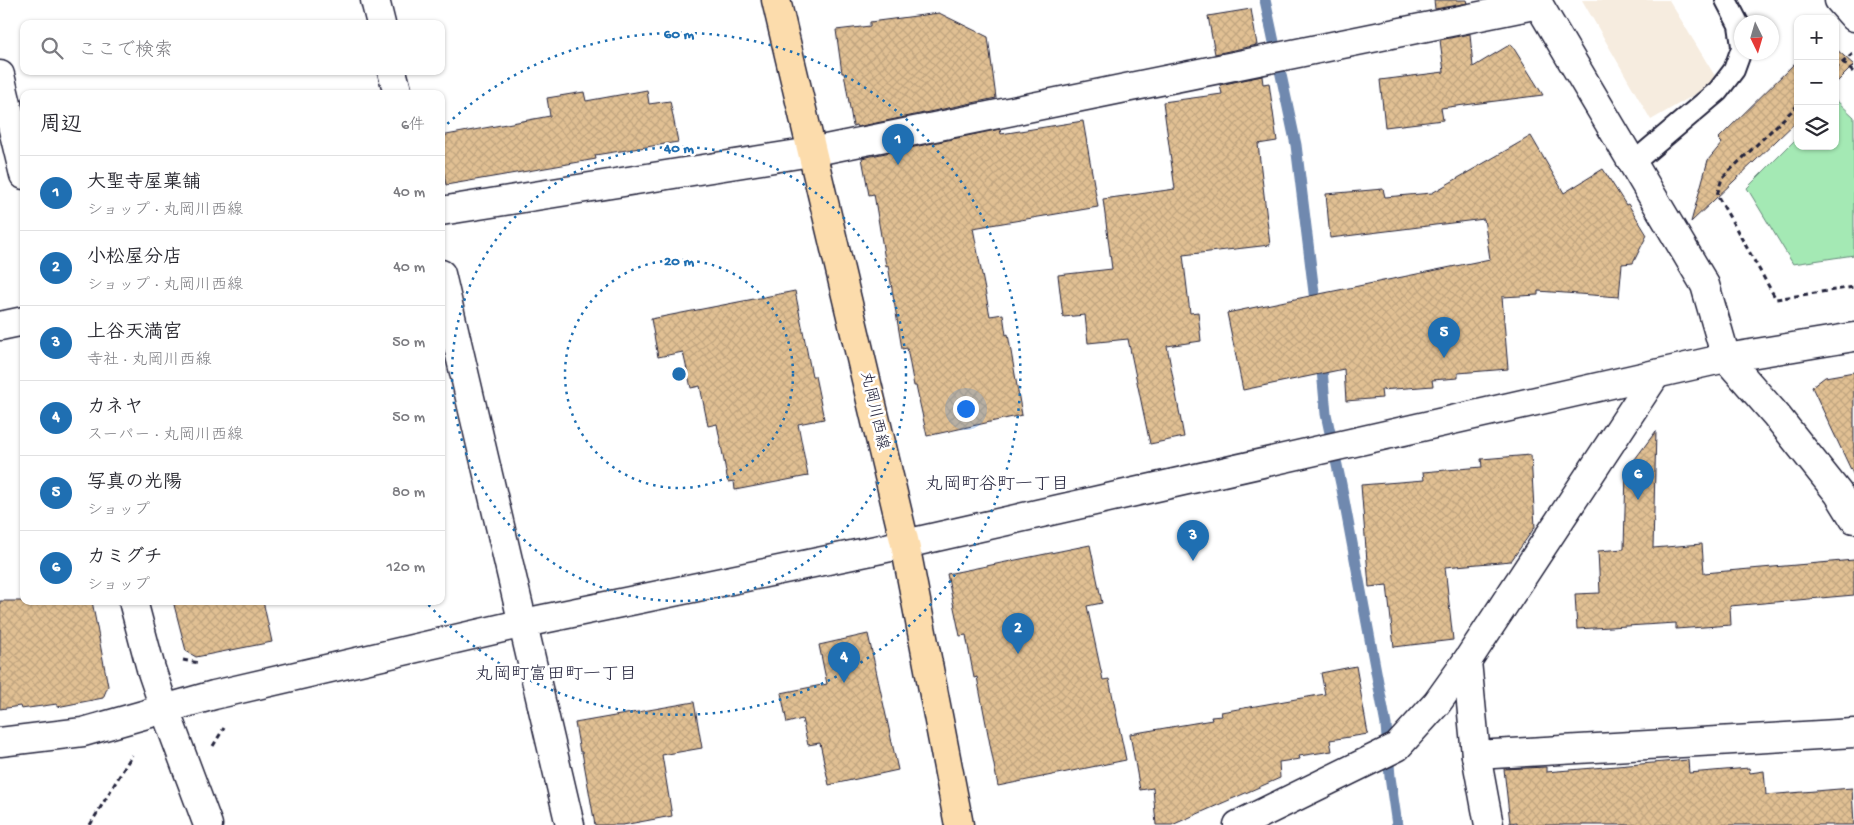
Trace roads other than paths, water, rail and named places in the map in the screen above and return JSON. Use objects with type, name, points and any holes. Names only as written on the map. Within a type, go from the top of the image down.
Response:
[{"type":"main road","name":"丸岡川西線","points":[[776,0],[905,544],[960,825]]},
{"type":"street","points":[[375,0],[380,20]]},
{"type":"street","points":[[1839,0],[1854,17]]},
{"type":"street","points":[[445,210],[811,152],[1537,2],[1705,285],[1726,358],[1776,414],[1838,493],[1854,519]]},
{"type":"street","points":[[393,75],[397,90]]},
{"type":"street","points":[[0,76],[20,158]]},
{"type":"street","points":[[445,291],[570,825]]},
{"type":"street","points":[[0,326],[20,321]]},
{"type":"street","points":[[0,742],[83,732],[214,696],[524,623],[905,544],[1726,358],[1854,337]]},
{"type":"street","points":[[1238,825],[1397,747],[1436,703],[1467,661],[1656,374]]},
{"type":"street","points":[[134,605],[151,669],[208,825]]},
{"type":"street","points":[[1467,661],[1476,755],[1489,825]]},
{"type":"street","points":[[1476,755],[1854,734]]},
{"type":"lane","points":[[1726,0],[1734,15]]},
{"type":"lane","points":[[1632,163],[1718,91],[1734,70],[1737,60]]},
{"type":"waterway","points":[[1265,0],[1296,145],[1316,309]]},
{"type":"waterway","points":[[1321,359],[1326,414],[1386,725],[1390,777],[1397,825]]},
{"type":"place","name":"大聖寺屋菓舗","points":[[898,165]]},
{"type":"place","name":"写真の光陽","points":[[1444,358]]},
{"type":"place","name":"カミグチ","points":[[1638,500]]},
{"type":"place","name":"上谷天満宮","points":[[1193,561]]},
{"type":"place","name":"小松屋分店","points":[[1018,654]]},
{"type":"place","name":"カネヤ","points":[[844,683]]},
{"type":"district","name":"丸岡町谷町一丁目","points":[[997,485]]},
{"type":"district","name":"丸岡町富田町一丁目","points":[[556,675]]}]
